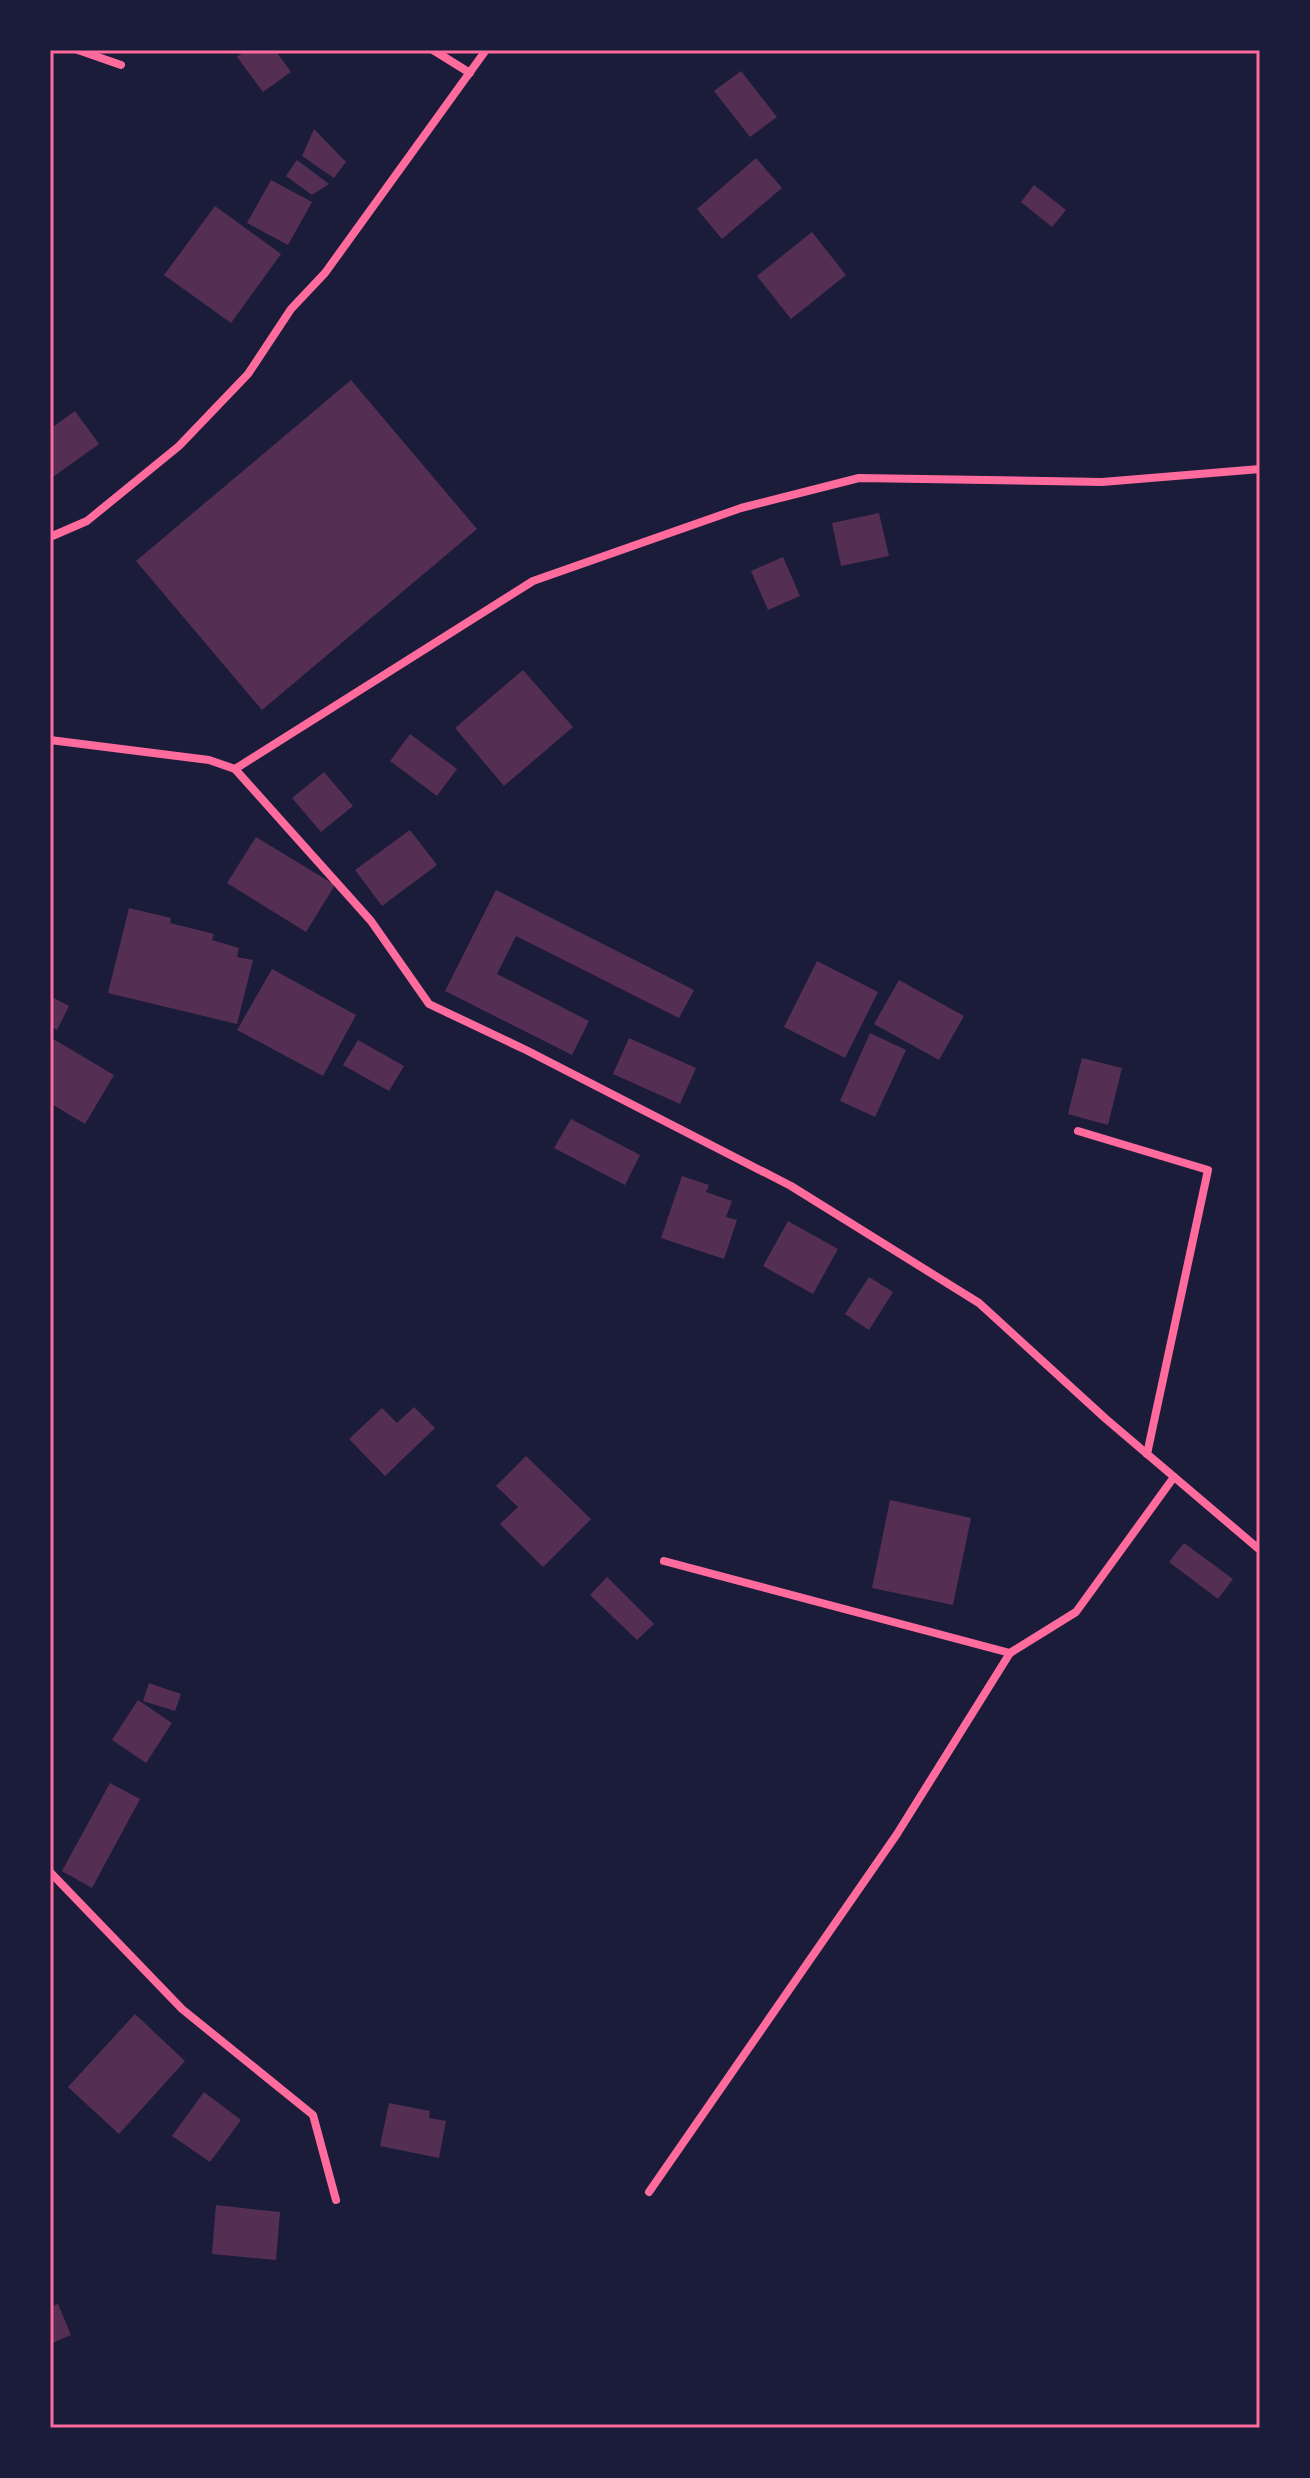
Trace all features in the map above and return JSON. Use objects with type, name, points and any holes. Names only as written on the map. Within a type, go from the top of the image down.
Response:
[{"type":"street","points":[[78,50],[121,65]]},
{"type":"street","points":[[433,50],[470,73]]},
{"type":"street","points":[[50,537],[87,521],[179,446],[248,374],[291,309],[325,273],[486,50]]},
{"type":"street","points":[[235,769],[533,581],[741,508],[859,478],[1102,482],[1260,469]]},
{"type":"street","points":[[50,740],[209,760],[235,769],[371,921],[429,1004],[526,1050],[791,1186],[979,1303],[1147,1454],[1260,1550]]},
{"type":"street","points":[[1078,1131],[1208,1170],[1147,1454]]},
{"type":"street","points":[[649,2192],[897,1834],[1010,1653],[1076,1612],[1174,1477]]},
{"type":"street","points":[[664,1561],[1010,1653]]},
{"type":"street","points":[[50,1872],[182,2009],[313,2115],[336,2200]]},
{"type":"building","points":[[246,50],[275,50],[291,72],[263,92],[237,57]]},
{"type":"building","points":[[741,71],[777,117],[750,137],[714,91]]},
{"type":"building","points":[[314,129],[346,162],[334,178],[302,156]]},
{"type":"building","points":[[756,158],[782,188],[722,239],[697,209]]},
{"type":"building","points":[[297,160],[329,184],[312,195],[286,176]]},
{"type":"building","points":[[271,180],[312,202],[288,245],[247,223]]},
{"type":"building","points":[[1034,185],[1066,210],[1052,227],[1021,202]]},
{"type":"building","points":[[215,206],[281,254],[231,323],[164,275]]},
{"type":"building","points":[[812,232],[846,275],[791,319],[757,276]]},
{"type":"building","points":[[351,380],[477,529],[262,710],[136,561]]},
{"type":"building","points":[[75,411],[99,444],[50,479],[50,429]]},
{"type":"building","points":[[879,513],[889,556],[841,566],[832,523]]},
{"type":"building","points":[[783,557],[800,596],[768,610],[751,571]]},
{"type":"building","points":[[523,670],[573,727],[504,786],[455,728]]},
{"type":"building","points":[[410,734],[457,769],[437,796],[390,761]]},
{"type":"building","points":[[324,772],[353,806],[321,832],[292,798]]},
{"type":"building","points":[[410,830],[437,865],[382,906],[355,870]]},
{"type":"building","points":[[256,837],[335,885],[306,932],[227,883]]},
{"type":"building","points":[[496,890],[694,990],[679,1018],[516,936],[497,974],[589,1021],[572,1055],[445,991]]},
{"type":"building","points":[[129,908],[171,918],[170,923],[214,934],[212,940],[239,948],[237,957],[253,960],[237,1024],[108,993]]},
{"type":"building","points":[[817,961],[878,992],[845,1058],[784,1027]]},
{"type":"building","points":[[272,969],[356,1015],[323,1076],[237,1030]]},
{"type":"building","points":[[899,980],[964,1016],[939,1060],[874,1024]]},
{"type":"building","points":[[50,996],[69,1006],[57,1030],[50,1026]]},
{"type":"building","points":[[870,1033],[906,1050],[875,1117],[840,1101]]},
{"type":"building","points":[[50,1037],[114,1075],[85,1124],[50,1103]]},
{"type":"building","points":[[629,1038],[696,1068],[680,1104],[613,1074]]},
{"type":"building","points":[[358,1040],[404,1066],[389,1091],[343,1065]]},
{"type":"building","points":[[1082,1058],[1122,1068],[1108,1125],[1068,1114]]},
{"type":"building","points":[[571,1119],[640,1155],[625,1185],[554,1148]]},
{"type":"building","points":[[682,1176],[709,1185],[706,1192],[732,1201],[726,1217],[737,1220],[724,1259],[661,1238]]},
{"type":"building","points":[[788,1221],[838,1249],[813,1294],[763,1266]]},
{"type":"building","points":[[869,1277],[893,1292],[869,1330],[845,1314]]},
{"type":"building","points":[[414,1407],[435,1428],[385,1476],[349,1439],[382,1408],[397,1423]]},
{"type":"building","points":[[526,1456],[591,1519],[543,1567],[500,1524],[518,1507],[496,1486]]},
{"type":"building","points":[[890,1500],[971,1518],[953,1605],[872,1588]]},
{"type":"building","points":[[1184,1543],[1233,1579],[1218,1599],[1169,1562]]},
{"type":"building","points":[[607,1577],[654,1624],[637,1640],[590,1595]]},
{"type":"building","points":[[149,1683],[181,1694],[175,1711],[143,1701]]},
{"type":"building","points":[[138,1700],[172,1723],[146,1763],[112,1740]]},
{"type":"building","points":[[110,1783],[140,1799],[92,1888],[62,1871]]},
{"type":"building","points":[[135,2014],[185,2061],[119,2134],[68,2087]]},
{"type":"building","points":[[204,2092],[241,2120],[210,2162],[172,2136]]},
{"type":"building","points":[[389,2103],[430,2111],[429,2118],[446,2121],[439,2158],[380,2146]]},
{"type":"building","points":[[216,2205],[280,2212],[276,2260],[212,2254]]},
{"type":"building","points":[[58,2304],[71,2335],[50,2344],[50,2307]]}]
